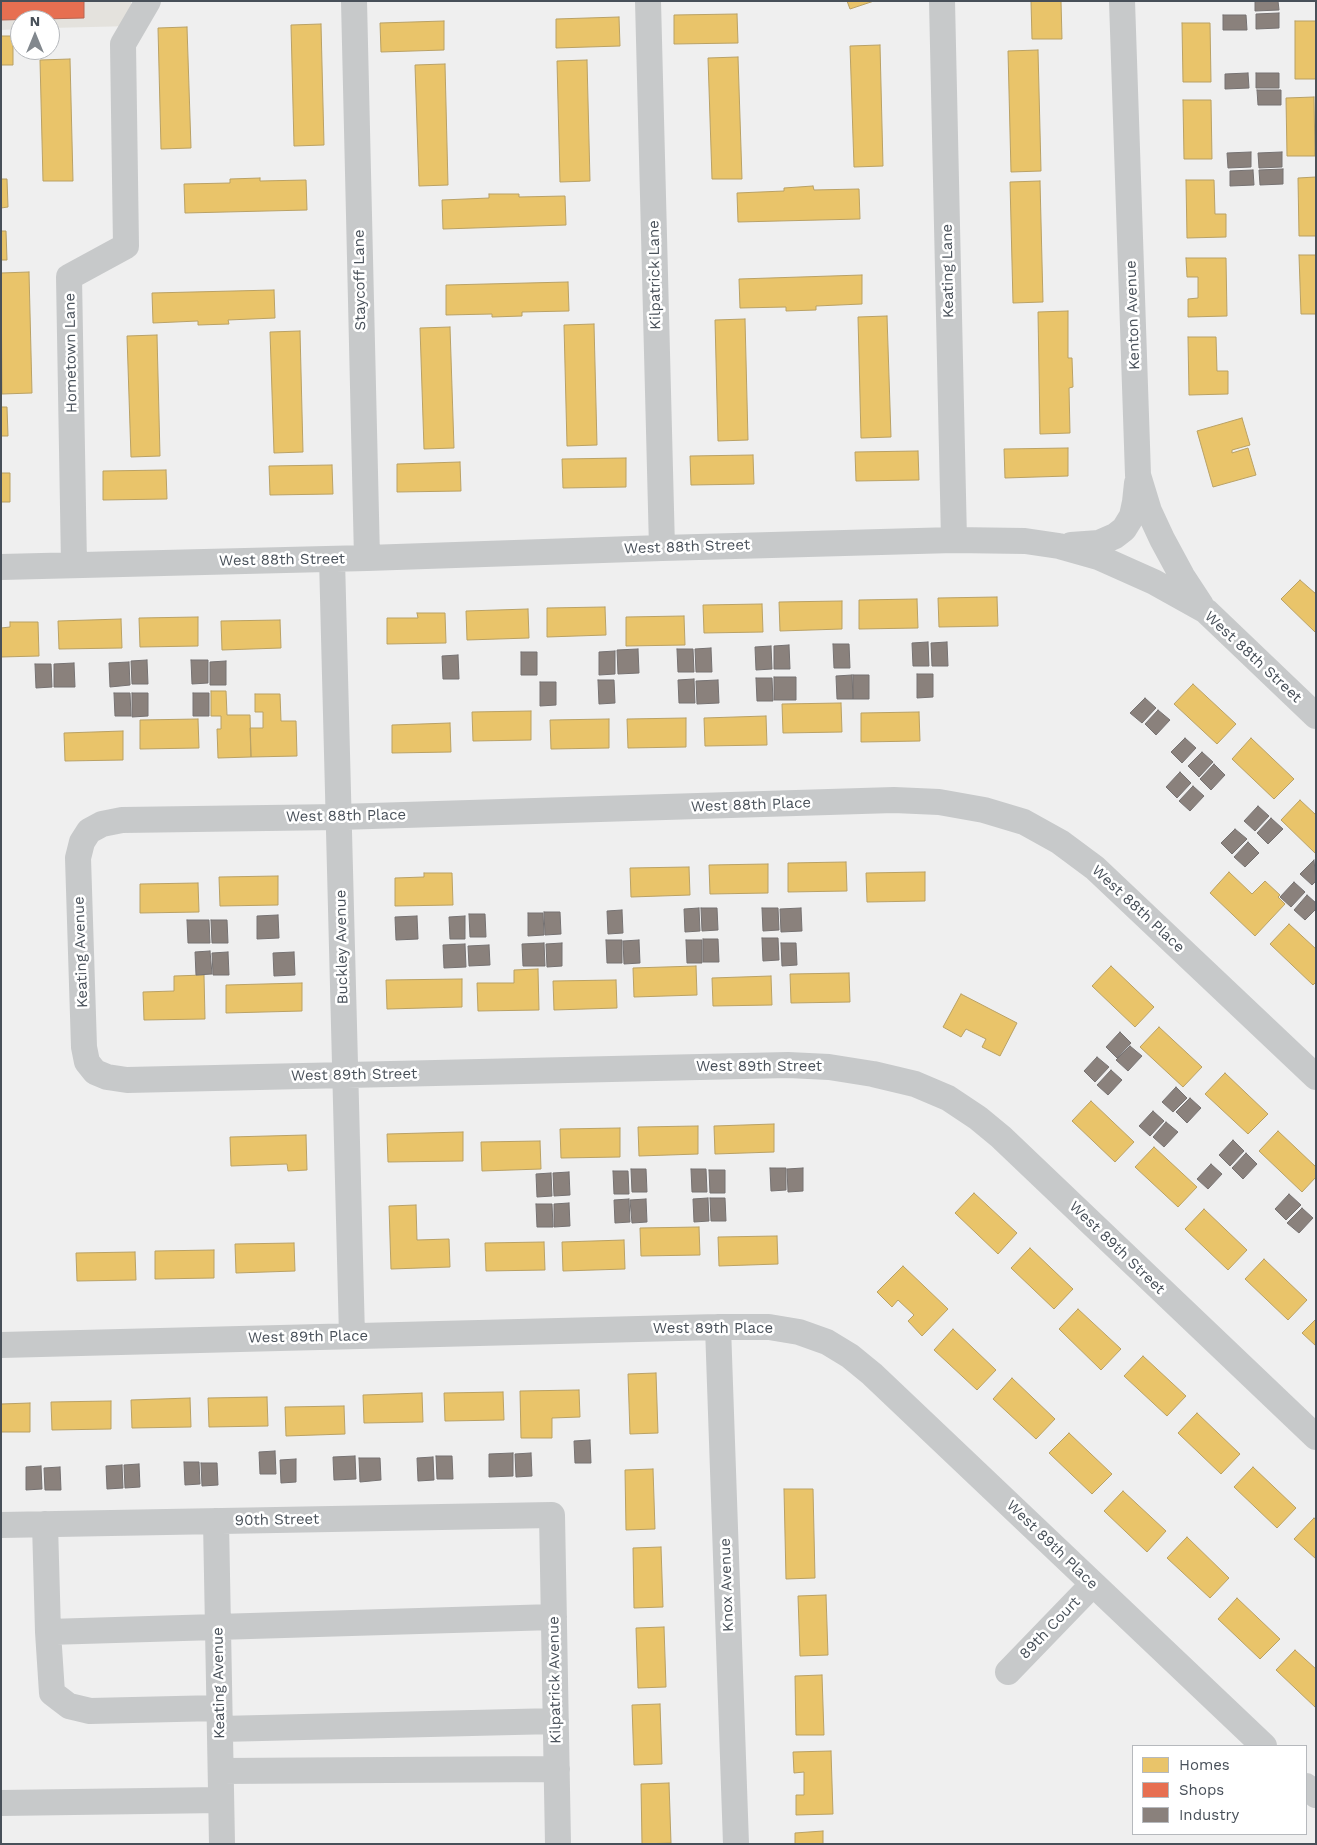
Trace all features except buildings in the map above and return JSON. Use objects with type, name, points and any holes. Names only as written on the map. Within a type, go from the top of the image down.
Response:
[{"type":"street","name":"Hometown Lane","points":[[74,565],[69,277],[126,246],[123,44],[148,1]]},
{"type":"street","name":"Staycoff Lane","points":[[354,1],[367,558]]},
{"type":"street","name":"Kilpatrick Lane","points":[[648,1],[662,548]]},
{"type":"street","name":"Keating Lane","points":[[942,1],[954,540]]},
{"type":"street","name":"Kenton Avenue","points":[[1122,1],[1138,475],[1149,511],[1162,539],[1182,576],[1206,611]]},
{"type":"street","points":[[1059,546],[1099,543],[1115,536],[1124,529],[1132,516],[1138,475]]},
{"type":"street","name":"West 88th Street","points":[[1,567],[954,540],[1025,541],[1059,546],[1098,557],[1154,582],[1206,611],[1316,716]]},
{"type":"street","name":"Buckley Avenue","points":[[332,559],[352,1336]]},
{"type":"street","name":"West 88th Place","points":[[89,831],[102,824],[122,820],[339,817],[894,800],[939,802],[984,810],[1024,822],[1060,842],[1095,868],[1316,1077]]},
{"type":"street","name":"Keating Avenue","points":[[89,831],[82,842],[78,858],[84,1047],[87,1062],[95,1072]]},
{"type":"street","name":"West 89th Street","points":[[95,1072],[107,1077],[127,1080],[788,1065],[829,1067],[915,1084],[948,1098],[978,1118],[1001,1137],[1316,1437]]},
{"type":"street","name":"West 89th Place","points":[[1,1344],[718,1327],[769,1328],[798,1332],[827,1342],[850,1356],[872,1374],[1263,1745]]},
{"type":"street","name":"Knox Avenue","points":[[718,1327],[736,1844]]},
{"type":"street","name":"90th Street","points":[[1,1525],[552,1515]]},
{"type":"street","name":"Kilpatrick Avenue","points":[[552,1515],[558,1844]]},
{"type":"street","name":"Keating Avenue","points":[[216,1522],[222,1844]]},
{"type":"street","points":[[45,1524],[52,1693],[69,1706],[90,1711],[220,1718],[556,1721]]},
{"type":"street","name":"89th Court","points":[[1008,1672],[1093,1584]]},
{"type":"street","points":[[48,1632],[554,1617]]},
{"type":"street","points":[[221,1771],[557,1769]]},
{"type":"street","points":[[1307,1787],[1316,1796]]},
{"type":"street","points":[[1,1803],[221,1800]]},
{"type":"shaded area","points":[[1,1],[131,1],[132,26],[60,28],[60,10],[10,10],[10,30],[1,30]]}]
